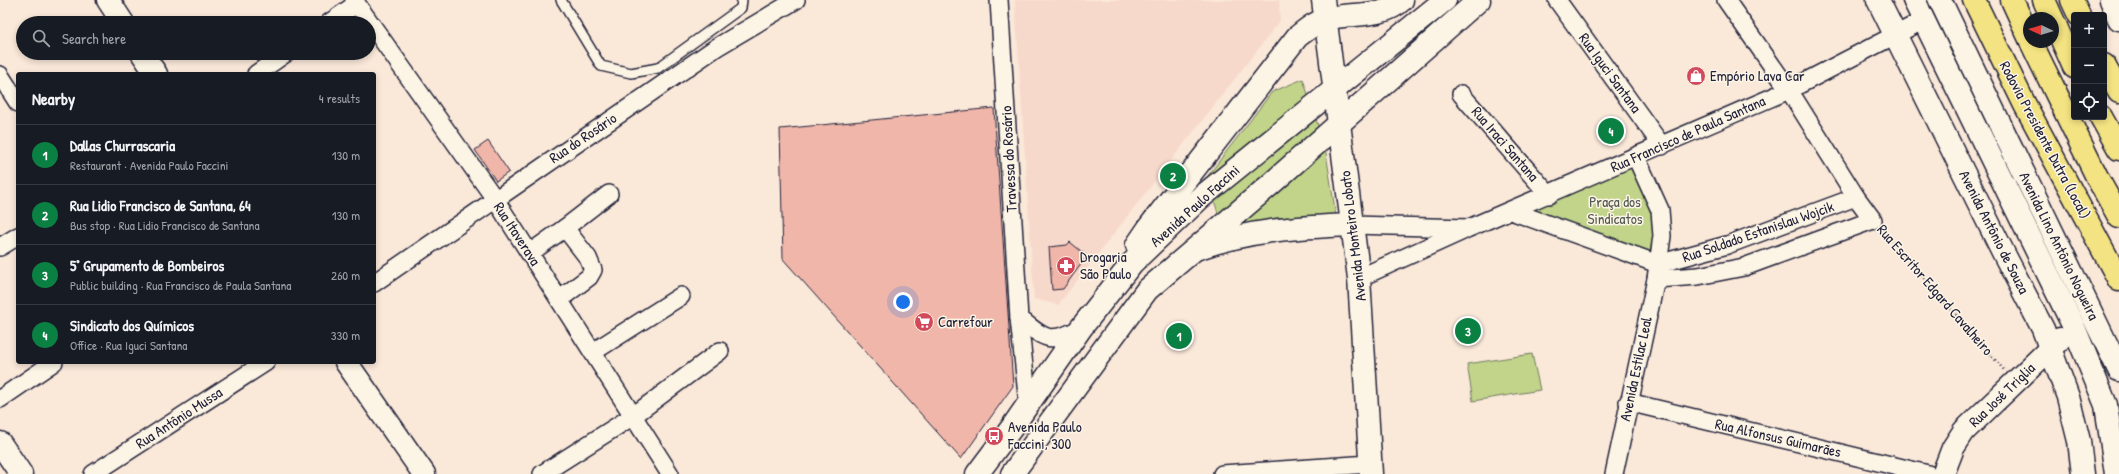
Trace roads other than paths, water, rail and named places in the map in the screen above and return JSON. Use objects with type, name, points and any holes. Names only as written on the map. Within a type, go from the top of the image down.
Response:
[{"type":"highway","name":"Rodovia Presidente Dutra (Local)","points":[[1974,0],[2024,103],[2119,280]]},
{"type":"highway","points":[[2012,0],[2023,24]]},
{"type":"highway","points":[[2044,0],[2050,12]]},
{"type":"highway","points":[[2072,0],[2078,12]]},
{"type":"highway","points":[[2059,33],[2071,60]]},
{"type":"highway","points":[[2034,48],[2065,114],[2119,217]]},
{"type":"highway","points":[[2107,70],[2119,92]]},
{"type":"highway","points":[[2103,120],[2119,149]]},
{"type":"main road","points":[[108,0],[118,16]]},
{"type":"main road","points":[[1132,263],[1134,252],[1144,234],[1298,37],[1314,24],[1325,9],[1384,11],[1402,0]]},
{"type":"main road","name":"Avenida Paulo Faccini","points":[[977,474],[1028,405],[1081,328],[1132,263],[1200,198],[1445,0]]},
{"type":"main road","name":"Avenida Paulo Faccini","points":[[1012,474],[1147,290],[1271,184],[1478,0]]},
{"type":"main road","name":"Avenida Antônio de Souza","points":[[1878,0],[2043,329],[2068,397],[2078,441],[2083,474]]},
{"type":"main road","name":"Avenida Antônio de Souza","points":[[1914,0],[2073,325],[2106,405],[2116,474]]},
{"type":"main road","name":"Avenida Lino Antônio Nogueira","points":[[1940,0],[2119,370]]},
{"type":"main road","points":[[2111,0],[2119,19]]},
{"type":"main road","name":"Avenida Monteiro Lobato","points":[[1325,9],[1359,278],[1371,469]]},
{"type":"main road","points":[[147,60],[155,72]]},
{"type":"main road","points":[[1190,252],[1234,238],[1268,231],[1303,227],[1352,225]]},
{"type":"main road","name":"Rua José Triglia","points":[[1943,474],[1953,448],[1964,431],[2051,349],[2073,325]]},
{"type":"main road","points":[[347,364],[424,474]]},
{"type":"main road","points":[[999,474],[1020,442],[1020,435],[1013,426]]},
{"type":"main road","points":[[0,444],[21,474]]},
{"type":"street","name":"Rua do Rosário","points":[[376,282],[717,47],[796,0]]},
{"type":"street","name":"Travessa do Rosário","points":[[999,0],[1019,318],[1028,405]]},
{"type":"street","name":"Rua Iguci Santana","points":[[1557,0],[1662,146]]},
{"type":"street","name":"Rua Escritor Edgard Cavalheiro","points":[[1726,0],[1789,90],[1856,198],[1873,220]]},
{"type":"street","name":"Rua Itaverava","points":[[355,2],[365,16]]},
{"type":"street","points":[[338,16],[355,2]]},
{"type":"street","name":"Rua Francisco de Paula Santana","points":[[1359,278],[1469,228],[1549,195],[1789,90],[1924,20]]},
{"type":"street","name":"Rua Itaverava","points":[[376,32],[495,199],[670,474]]},
{"type":"street","points":[[259,72],[276,60]]},
{"type":"street","points":[[0,75],[16,100]]},
{"type":"street","name":"Rua Iraci Santana","points":[[1461,94],[1549,195]]},
{"type":"street","name":"Avenida Estilac Leal","points":[[1614,474],[1628,402],[1657,272],[1662,236],[1660,210],[1636,157]]},
{"type":"street","points":[[530,253],[609,194]]},
{"type":"street","name":"Rua Soldado Estanislau Wojcik","points":[[1657,272],[1856,198]]},
{"type":"street","points":[[1511,211],[1657,272]]},
{"type":"street","name":"Rua Soldado Estanislau Wojcik","points":[[1657,272],[1698,276],[1744,267],[1873,220]]},
{"type":"street","name":"Rua Francisco de Paula Santana","points":[[1352,225],[1469,228]]},
{"type":"street","points":[[560,299],[589,277],[593,270],[588,258],[565,228]]},
{"type":"street","points":[[0,247],[16,237]]},
{"type":"street","points":[[593,352],[681,296]]},
{"type":"street","points":[[1019,318],[1039,335],[1048,338],[1066,335],[1081,328]]},
{"type":"street","points":[[542,474],[633,416],[720,351]]},
{"type":"street","points":[[0,399],[51,364]]},
{"type":"street","name":"Rua Antônio Mussa","points":[[93,474],[263,364]]},
{"type":"street","name":"Rua Alfonsus Guimarães","points":[[1628,402],[1928,474]]},
{"type":"street","points":[[1222,474],[1371,469]]},
{"type":"lane","points":[[561,0],[601,66],[631,73],[658,68],[741,8],[742,0]]},
{"type":"place","name":"Empório Lava Car","points":[[1696,76]]},
{"type":"place","name":"Sindicato dos Químicos","points":[[1611,131]]},
{"type":"place","name":"Rua Lidio Francisco de Santana, 64","points":[[1173,176]]},
{"type":"place","name":"Drogaria São Paulo","points":[[1066,266]]},
{"type":"place","name":"Carrefour","points":[[924,322]]},
{"type":"place","name":"5° Grupamento de Bombeiros","points":[[1468,331]]},
{"type":"place","name":"Dallas Churrascaria","points":[[1179,336]]},
{"type":"place","name":"Avenida Paulo Faccini, 300","points":[[994,436]]},
{"type":"park label","name":"Praça dos Sindicatos","points":[[1615,210]]}]
